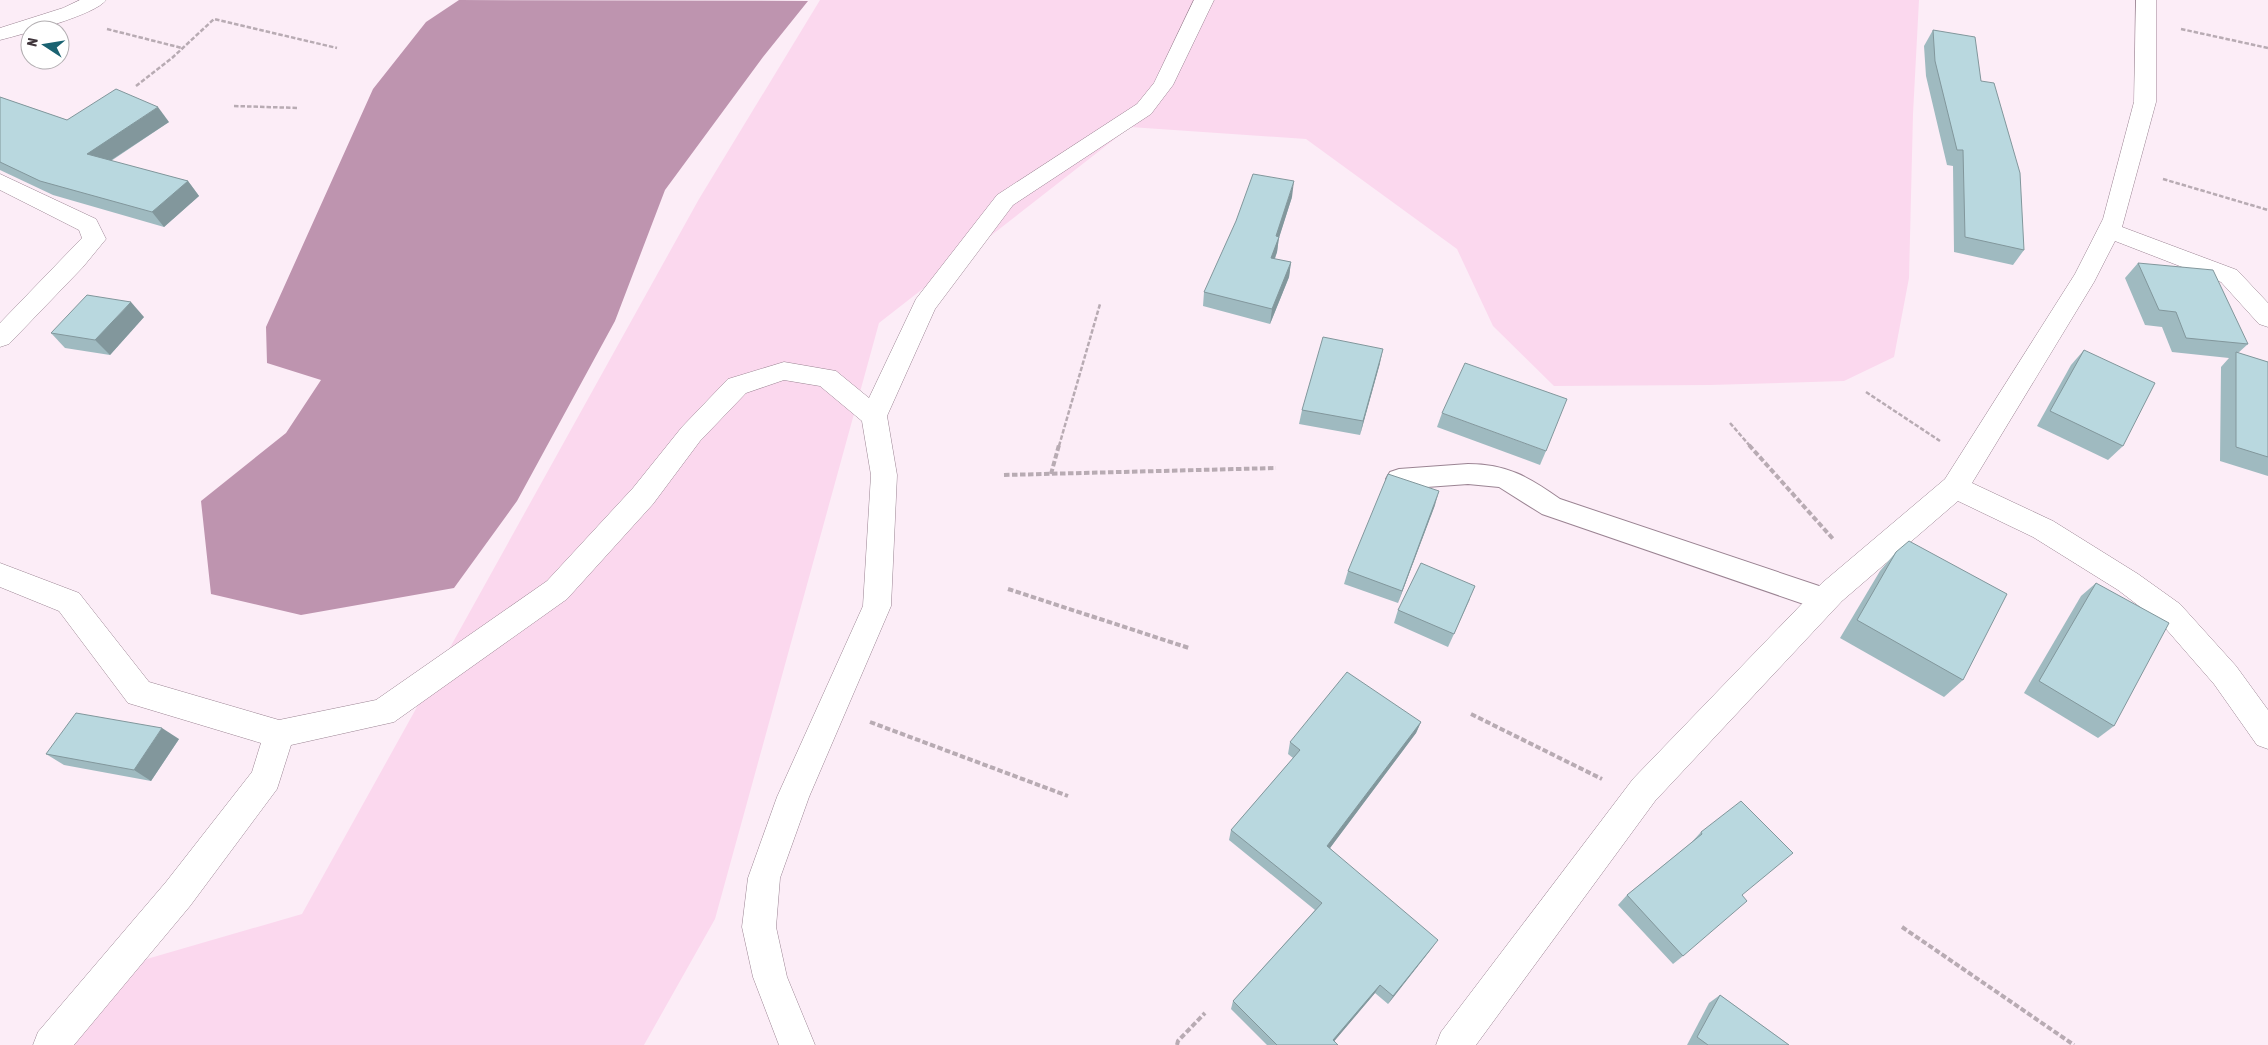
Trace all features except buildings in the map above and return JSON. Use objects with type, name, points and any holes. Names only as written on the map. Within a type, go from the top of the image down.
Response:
[{"type":"street","points":[[0,34],[56,16],[96,0]]},
{"type":"street","points":[[797,1045],[770,977],[759,927],[764,878],[793,797],[877,606],[884,475],[874,416],[925,304],[1005,200],[1144,109],[1163,85],[1204,0]]},
{"type":"street","points":[[1454,1045],[1644,790],[1824,599],[1955,487],[2086,276],[2114,219],[2145,102],[2146,0]]},
{"type":"street","points":[[0,181],[88,224],[94,239],[0,338]]},
{"type":"street","points":[[2108,230],[2229,276],[2268,318]]},
{"type":"street","points":[[0,575],[68,602],[139,693],[279,734],[383,712],[557,590],[643,496],[691,434],[737,386],[784,372],[827,378],[874,416]]},
{"type":"street","points":[[1955,487],[2043,529],[2128,582],[2170,613],[2267,722]]},
{"type":"street","points":[[51,1045],[178,894],[266,779],[279,734]]},
{"type":"lane","points":[[1399,479],[1465,474],[1502,477],[1523,486],[1551,506],[1824,599]]},
{"type":"path","points":[[56,16],[182,48]]},
{"type":"path","points":[[136,86],[214,20],[337,48]]},
{"type":"path","points":[[2179,28],[2268,48]]},
{"type":"path","points":[[234,106],[299,108]]},
{"type":"path","points":[[2163,179],[2268,210]]},
{"type":"path","points":[[1051,474],[1100,304]]},
{"type":"path","points":[[1866,392],[1943,442]]},
{"type":"path","points":[[1730,423],[1835,542]]},
{"type":"path","points":[[1004,475],[1276,468]]},
{"type":"path","points":[[1008,589],[1189,648]]},
{"type":"path","points":[[1471,714],[1605,780]]},
{"type":"path","points":[[870,722],[1068,796]]},
{"type":"path","points":[[1902,927],[2074,1045]]},
{"type":"path","points":[[1177,1045],[1178,1041],[1205,1013]]},
{"type":"shaded area","points":[[459,0],[808,1],[763,57],[665,190],[615,321],[517,501],[454,588],[301,615],[211,594],[201,501],[286,433],[321,380],[267,363],[266,327],[373,89],[426,22]]},
{"type":"shaded area","points":[[820,0],[1919,0],[1913,114],[1909,278],[1894,357],[1844,381],[1710,385],[1554,386],[1493,326],[1457,249],[1306,139],[1130,127],[879,323],[715,919],[644,1045],[62,1045],[133,963],[302,914],[699,199]]}]
